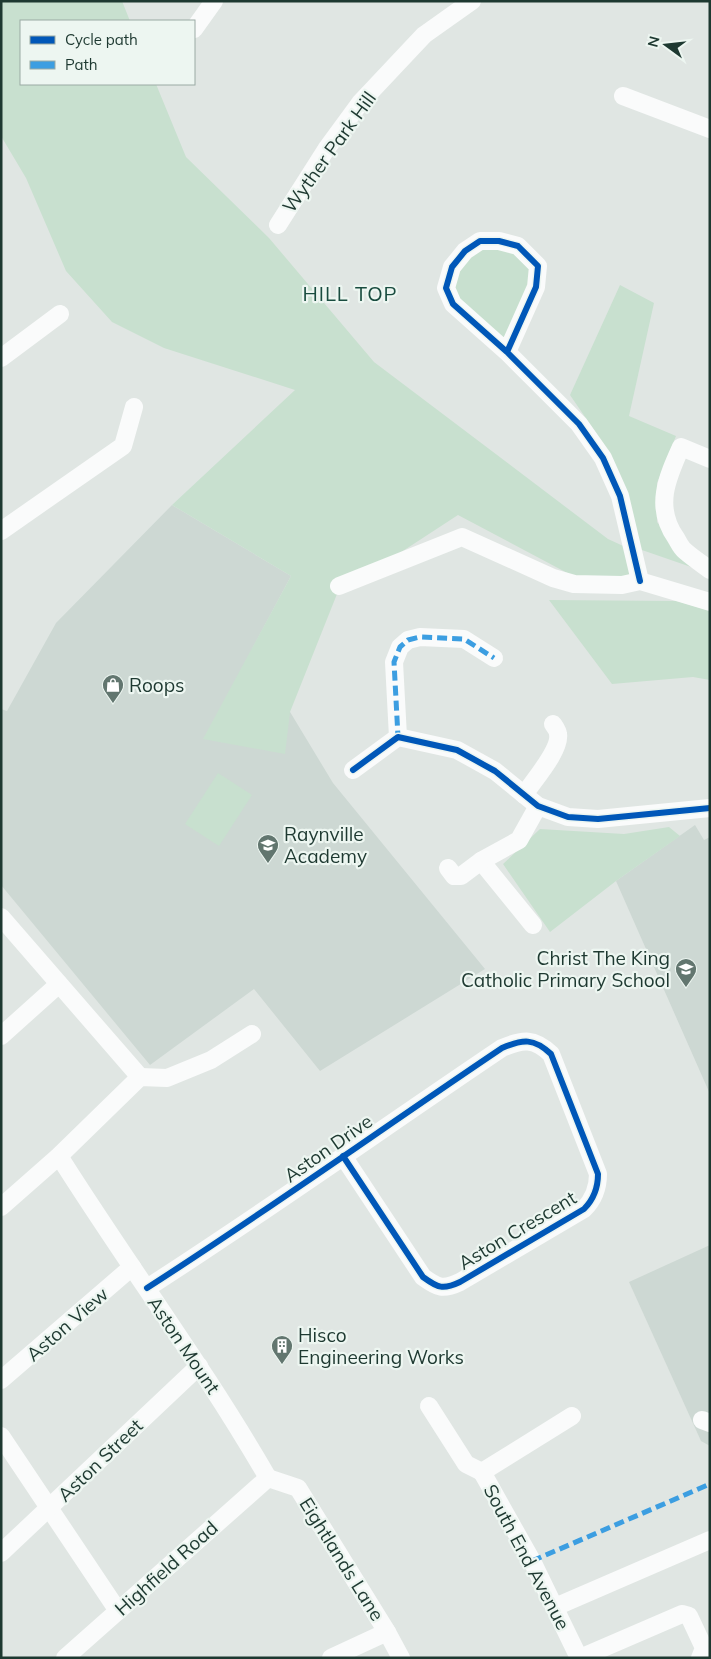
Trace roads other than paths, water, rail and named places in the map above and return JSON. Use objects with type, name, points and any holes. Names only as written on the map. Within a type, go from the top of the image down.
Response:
[{"type":"street","points":[[195,29],[214,1]]},
{"type":"street","name":"Wyther Park Hill","points":[[278,224],[327,148],[360,103],[424,35],[472,1]]},
{"type":"street","points":[[623,96],[710,129]]},
{"type":"street","points":[[507,352],[536,287],[538,266],[518,246],[499,241],[480,241],[465,251],[452,266],[446,288],[453,304],[507,352],[579,424],[603,458],[620,496],[640,581]]},
{"type":"street","points":[[1,358],[60,314]]},
{"type":"street","points":[[1,531],[123,446],[134,407]]},
{"type":"street","points":[[710,459],[681,447],[670,470],[665,491],[664,507],[670,530],[684,550],[710,570]]},
{"type":"street","points":[[339,586],[462,537],[553,578],[574,584],[622,585],[640,581],[710,602]]},
{"type":"street","points":[[398,737],[394,662],[400,648],[408,640],[420,636],[464,640],[494,658]]},
{"type":"street","points":[[448,868],[454,876],[461,876],[482,861],[519,840],[531,801],[558,740],[558,733],[553,724]]},
{"type":"street","points":[[354,770],[398,737],[457,750],[495,771],[531,801],[568,817],[598,819],[710,808]]},
{"type":"street","points":[[482,861],[532,925]]},
{"type":"street","points":[[1,917],[140,1077]]},
{"type":"street","points":[[1,1036],[59,984]]},
{"type":"street","points":[[1,1207],[59,1156],[140,1077],[167,1078],[211,1060],[252,1034]]},
{"type":"street","name":"Aston Drive","points":[[147,1288],[233,1233],[502,1048],[514,1042],[530,1041]]},
{"type":"street","name":"Aston Crescent","points":[[343,1156],[422,1277],[442,1287],[452,1286],[460,1282],[584,1208],[592,1202],[598,1174],[551,1054],[541,1046],[530,1041]]},
{"type":"street","name":"Aston Mount","points":[[59,1156],[96,1215],[199,1366],[239,1428],[268,1478]]},
{"type":"street","name":"Aston View","points":[[1,1380],[132,1267]]},
{"type":"street","name":"Aston Street","points":[[1,1553],[199,1366]]},
{"type":"street","points":[[430,1406],[466,1464],[482,1472]]},
{"type":"street","name":"South End Avenue","points":[[572,1416],[482,1472],[532,1561],[580,1658]]},
{"type":"street","points":[[1,1436],[118,1610]]},
{"type":"street","name":"Highfield Road","points":[[65,1658],[268,1478]]},
{"type":"street","name":"Eightlands Lane","points":[[268,1478],[298,1488],[387,1632],[400,1658]]},
{"type":"street","points":[[555,1607],[710,1540]]},
{"type":"street","points":[[580,1658],[682,1614],[690,1616],[704,1648],[700,1658]]},
{"type":"street","points":[[331,1658],[387,1632]]},
{"type":"place","name":"Roops","points":[[113,704]]},
{"type":"place","name":"Raynville Academy","points":[[268,864]]},
{"type":"place","name":"Christ The King Catholic Primary School","points":[[686,988]]},
{"type":"place","name":"Hisco Engineering Works","points":[[282,1365]]},
{"type":"district","name":"HILL TOP","points":[[350,293]]}]
